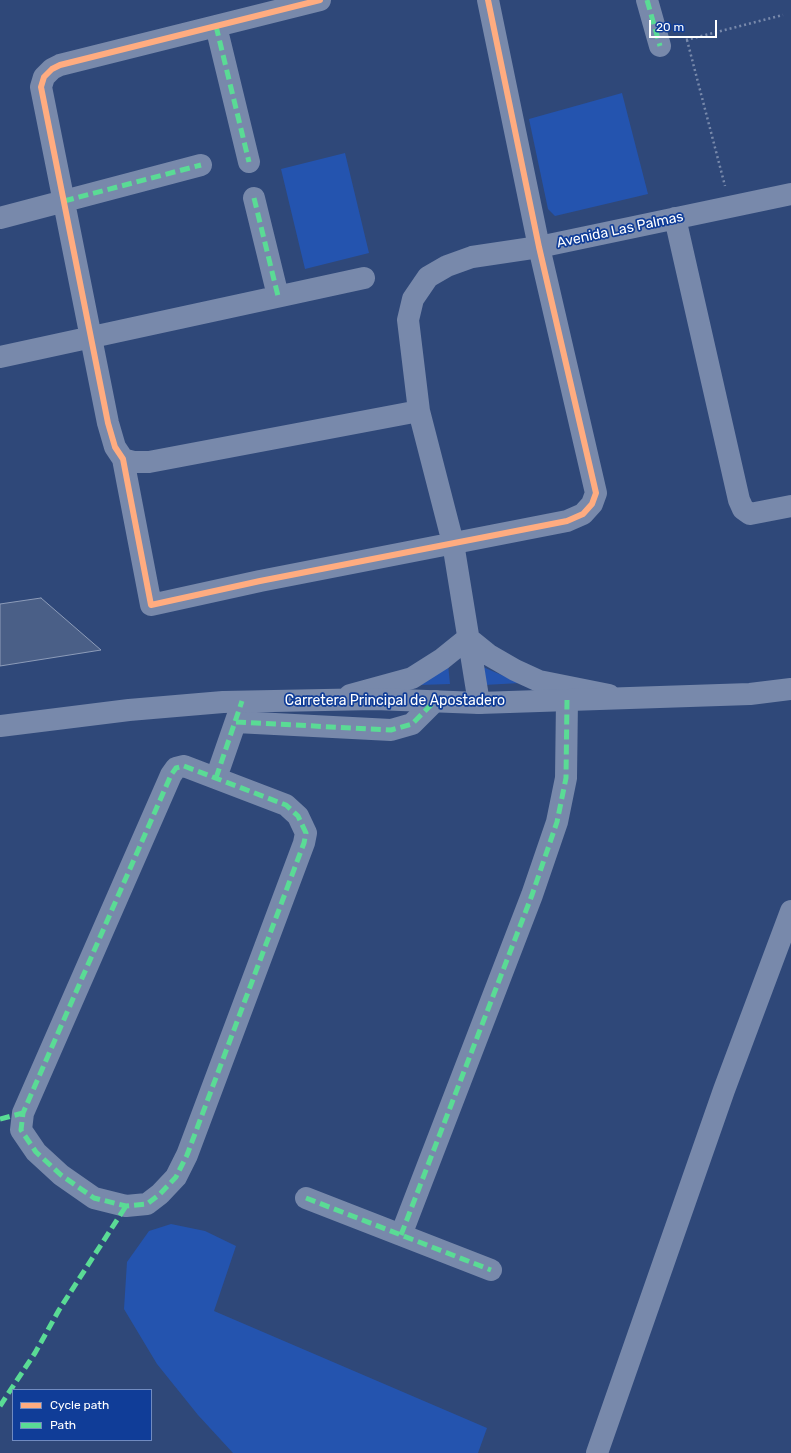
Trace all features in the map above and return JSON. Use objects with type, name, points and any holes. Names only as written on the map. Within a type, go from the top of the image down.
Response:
[{"type":"street","points":[[320,0],[60,65],[52,69],[44,77],[41,87],[108,423],[115,448],[123,459],[151,605],[260,581],[567,521],[583,514],[592,504],[596,493],[539,247],[488,0]]},
{"type":"street","points":[[647,0],[660,46]]},
{"type":"street","points":[[216,26],[249,162]]},
{"type":"street","points":[[0,218],[201,165]]},
{"type":"street","name":"Avenida Las Palmas","points":[[419,411],[408,320],[413,299],[428,277],[448,266],[472,257],[539,247],[791,194]]},
{"type":"street","points":[[254,198],[278,296]]},
{"type":"street","points":[[675,218],[742,509],[750,514],[791,506]]},
{"type":"street","points":[[0,357],[91,336],[364,278]]},
{"type":"street","points":[[123,459],[134,462],[148,462],[419,411],[452,543],[479,703]]},
{"type":"street","points":[[468,638],[489,655],[515,670],[539,680],[624,698]]},
{"type":"street","points":[[332,700],[412,678],[442,659],[468,638]]},
{"type":"street","name":"Carretera Principal de Apostadero","points":[[0,726],[129,710],[242,701],[332,700],[479,703],[750,694],[791,689]]},
{"type":"street","points":[[401,1235],[532,895],[557,822],[566,778],[567,700]]},
{"type":"street","points":[[216,778],[242,701]]},
{"type":"street","points":[[236,722],[391,730],[412,724],[435,701]]},
{"type":"street","points":[[184,766],[216,778],[286,805],[298,816],[306,833],[304,843],[187,1155],[176,1177],[160,1194],[147,1204],[126,1206],[94,1198],[61,1175],[36,1152],[21,1130],[23,1113],[171,775],[176,768],[184,766]]},
{"type":"street","points":[[597,1453],[724,1090],[791,911]]},
{"type":"street","points":[[306,1198],[491,1270]]},
{"type":"path","points":[[660,46],[783,15]]},
{"type":"path","points":[[687,40],[730,207]]},
{"type":"shaded area","points":[[622,93],[648,194],[555,216],[548,209],[529,119]]},
{"type":"shaded area","points":[[345,153],[369,253],[305,269],[281,169]]},
{"type":"shaded area","points":[[448,664],[450,684],[419,685]]},
{"type":"shaded area","points":[[483,667],[520,683],[484,685]]},
{"type":"shaded area","points":[[171,1224],[205,1231],[236,1246],[214,1311],[487,1428],[478,1453],[233,1453],[198,1415],[157,1364],[124,1309],[127,1262],[149,1231]]},
{"type":"building","points":[[41,598],[101,650],[0,666],[0,604]]},
{"type":"marked path","points":[[647,0],[660,46]]},
{"type":"marked path","points":[[216,26],[249,162]]},
{"type":"marked path","points":[[64,201],[201,165]]},
{"type":"marked path","points":[[254,198],[278,296]]},
{"type":"marked path","points":[[401,1235],[532,895],[557,822],[566,778],[567,700]]},
{"type":"marked path","points":[[216,778],[242,701]]},
{"type":"marked path","points":[[236,722],[391,730],[412,724],[435,701]]},
{"type":"marked path","points":[[184,766],[286,805],[298,816],[306,833],[304,843],[187,1155],[176,1177],[160,1194],[147,1204],[126,1206],[94,1198],[61,1175],[36,1152],[21,1130],[23,1113],[171,775],[176,768],[184,766]]},
{"type":"marked path","points":[[0,1119],[23,1113]]},
{"type":"marked path","points":[[306,1198],[491,1270]]},
{"type":"marked path","points":[[0,1406],[35,1353],[59,1310],[126,1206]]},
{"type":"cycle path","points":[[320,0],[60,65],[52,69],[44,77],[41,87],[108,423],[115,447],[123,459],[151,605],[260,581],[567,521],[583,514],[592,504],[596,493],[539,247],[488,0]]}]
